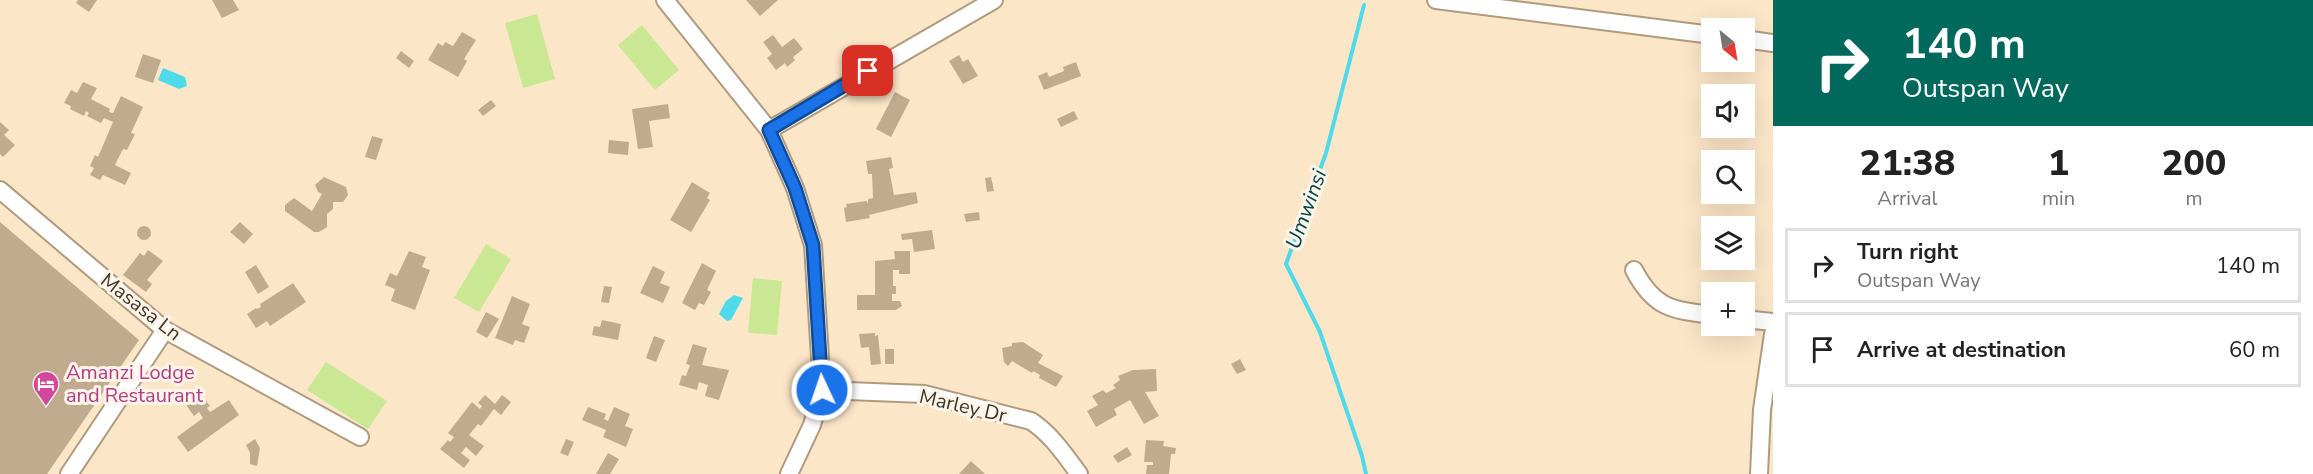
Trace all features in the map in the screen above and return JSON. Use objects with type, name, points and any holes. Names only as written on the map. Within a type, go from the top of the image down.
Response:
[{"type":"street","points":[[665,0],[769,130],[795,188],[813,245],[822,390],[812,425],[789,474]]},
{"type":"street","points":[[769,130],[994,0]]},
{"type":"street","points":[[1436,0],[1701,34]]},
{"type":"street","points":[[1755,41],[1773,43]]},
{"type":"street","name":"Masasa Ln","points":[[0,190],[165,330],[360,437]]},
{"type":"street","points":[[1634,270],[1644,289],[1655,301],[1682,311],[1701,314]]},
{"type":"street","points":[[1755,320],[1773,322]]},
{"type":"street","points":[[69,474],[102,428],[165,330]]},
{"type":"street","points":[[1759,474],[1768,411],[1773,333]]},
{"type":"street","name":"Marley Dr","points":[[822,390],[924,394],[1031,421],[1040,427],[1060,449],[1079,474]]},
{"type":"green space","points":[[537,14],[555,79],[523,88],[505,23]]},
{"type":"green space","points":[[642,25],[679,70],[655,90],[618,45]]},
{"type":"green space","points":[[486,244],[511,259],[479,312],[454,298]]},
{"type":"green space","points":[[753,278],[782,281],[777,335],[748,333]]},
{"type":"green space","points":[[326,362],[387,401],[368,429],[307,390]]},
{"type":"water","points":[[163,68],[185,77],[187,86],[179,89],[158,80]]},
{"type":"water","points":[[734,295],[743,298],[731,320],[727,321],[719,314],[726,301]]},
{"type":"building","points":[[78,0],[97,0],[89,12],[76,3]]},
{"type":"building","points":[[212,0],[233,0],[239,10],[222,18]]},
{"type":"building","points":[[746,0],[778,0],[760,16]]},
{"type":"building","points":[[462,32],[476,40],[464,59],[467,61],[458,77],[428,60],[438,43],[443,46],[445,42],[453,46]]},
{"type":"building","points":[[773,35],[782,47],[794,38],[803,49],[793,57],[795,60],[787,67],[785,63],[776,70],[767,58],[772,54],[763,42]]},
{"type":"building","points":[[401,51],[414,61],[409,68],[396,58]]},
{"type":"building","points":[[143,54],[161,60],[153,83],[135,77]]},
{"type":"building","points":[[959,55],[963,62],[968,59],[978,76],[963,84],[949,61]]},
{"type":"building","points":[[1076,62],[1081,76],[1044,90],[1038,76],[1047,72],[1049,77],[1064,71],[1063,67]]},
{"type":"building","points":[[83,82],[97,88],[91,99],[110,109],[109,112],[113,113],[121,96],[143,107],[131,133],[135,134],[127,150],[123,149],[115,165],[131,173],[125,185],[103,175],[100,180],[90,175],[94,168],[90,166],[95,155],[98,157],[113,122],[104,118],[101,123],[87,116],[89,113],[86,111],[84,116],[64,103],[71,90],[77,93]]},
{"type":"building","points":[[895,92],[910,100],[891,137],[876,129]]},
{"type":"building","points":[[491,100],[496,106],[483,116],[478,110]]},
{"type":"building","points":[[668,104],[670,118],[649,121],[653,147],[638,149],[632,109]]},
{"type":"building","points":[[1074,111],[1078,119],[1061,127],[1057,119]]},
{"type":"building","points":[[0,122],[9,130],[4,135],[15,145],[3,157],[0,154]]},
{"type":"building","points":[[372,136],[383,139],[376,160],[365,157]]},
{"type":"building","points":[[609,140],[629,142],[628,155],[608,153]]},
{"type":"building","points":[[891,157],[893,168],[889,169],[894,195],[916,192],[918,203],[869,215],[870,218],[846,222],[844,208],[847,207],[846,204],[866,201],[868,203],[868,199],[873,198],[872,174],[868,174],[866,161]]},
{"type":"building","points":[[324,177],[346,187],[348,195],[343,202],[333,202],[333,209],[327,214],[327,227],[314,232],[285,211],[285,205],[294,198],[312,211],[322,194],[318,192],[315,185]]},
{"type":"building","points":[[991,177],[994,191],[987,192],[985,178]]},
{"type":"building","points":[[692,182],[710,193],[707,198],[710,200],[691,232],[670,220]]},
{"type":"building","points":[[979,212],[980,220],[966,222],[964,214]]},
{"type":"building","name":"Amanzi Lodge and Restaurant","points":[[0,222],[139,340],[47,474],[0,474]]},
{"type":"building","points":[[240,222],[253,234],[244,244],[230,232]]},
{"type":"building","points":[[141,226],[147,226],[151,233],[147,240],[141,240],[137,236],[137,230]]},
{"type":"building","points":[[932,230],[935,249],[914,252],[912,239],[902,240],[901,234]]},
{"type":"building","points":[[148,250],[163,261],[147,280],[152,284],[146,292],[123,275],[140,253],[144,256]]},
{"type":"building","points":[[409,251],[426,257],[422,267],[430,270],[415,310],[391,301],[395,289],[385,285],[390,273],[397,276]]},
{"type":"building","points":[[894,251],[910,251],[910,274],[899,274],[899,270],[893,270],[893,286],[896,286],[896,294],[892,294],[892,301],[900,301],[902,306],[896,310],[857,310],[857,295],[875,295],[875,261],[895,259]]},
{"type":"building","points":[[702,263],[716,271],[707,290],[711,292],[704,305],[699,303],[695,310],[682,303]]},
{"type":"building","points":[[256,265],[269,287],[258,294],[245,272]]},
{"type":"building","points":[[653,266],[665,272],[660,283],[670,287],[663,303],[640,293]]},
{"type":"building","points":[[293,283],[306,302],[270,326],[267,321],[256,328],[247,314],[261,307],[260,304]]},
{"type":"building","points":[[604,286],[612,287],[609,303],[601,302]]},
{"type":"building","points":[[512,296],[530,304],[522,324],[530,327],[524,343],[515,340],[513,345],[495,338]]},
{"type":"building","points":[[486,312],[499,319],[487,338],[476,332]]},
{"type":"building","points":[[602,320],[621,324],[618,340],[592,335],[594,326],[600,327]]},
{"type":"building","points":[[875,333],[875,336],[878,335],[881,364],[871,365],[869,347],[861,348],[859,334]]},
{"type":"building","points":[[654,336],[665,340],[656,362],[646,358]]},
{"type":"building","points":[[1023,342],[1043,355],[1038,363],[1063,376],[1056,387],[1039,378],[1040,375],[1033,371],[1032,373],[1012,361],[1008,366],[1004,362],[1002,348],[1012,346],[1012,343]]},
{"type":"building","points":[[693,344],[707,348],[702,365],[729,370],[719,400],[705,396],[708,385],[699,382],[697,390],[679,385],[682,375],[686,376],[690,365],[686,364]]},
{"type":"building","points":[[885,349],[894,349],[894,364],[885,364]]},
{"type":"building","points":[[1240,359],[1246,370],[1237,374],[1231,364]]},
{"type":"building","points":[[1156,369],[1157,391],[1145,392],[1159,416],[1144,424],[1130,400],[1114,409],[1117,415],[1096,427],[1087,411],[1098,405],[1092,396],[1103,390],[1106,393],[1116,388],[1113,385],[1120,380],[1118,376],[1133,370]]},
{"type":"building","points":[[199,392],[210,406],[207,408],[210,412],[229,400],[239,415],[188,452],[177,437],[203,418],[199,412],[194,416],[184,402]]},
{"type":"building","points":[[485,395],[495,404],[502,395],[511,402],[501,415],[494,409],[481,426],[478,424],[469,435],[484,446],[476,456],[466,447],[461,453],[470,460],[464,468],[440,449],[454,437],[448,433],[472,402],[480,409],[482,406],[478,403]]},
{"type":"building","points":[[588,407],[606,414],[604,419],[608,421],[614,407],[630,414],[625,426],[633,429],[626,447],[603,437],[606,430],[582,420]]},
{"type":"building","points":[[255,439],[260,448],[257,466],[250,464],[250,453],[246,445]]},
{"type":"building","points":[[566,439],[574,442],[568,456],[560,453]]},
{"type":"building","points":[[1146,440],[1164,441],[1163,446],[1176,448],[1175,454],[1171,454],[1169,474],[1146,474],[1147,465],[1153,465],[1153,462],[1144,462]]},
{"type":"building","points":[[1127,447],[1132,455],[1118,463],[1113,456]]},
{"type":"building","points":[[608,453],[619,459],[610,474],[596,474]]},
{"type":"building","points":[[971,461],[985,474],[959,474]]},
{"type":"waterway","name":"Umwinsi","points":[[1364,5],[1326,153],[1286,264],[1320,332],[1366,474]]},
{"type":"place","name":"Amanzi Lodge and Restaurant","points":[[46,407]]},
{"type":"route","points":[[822,390],[813,245],[795,188],[769,130],[868,71]]}]
